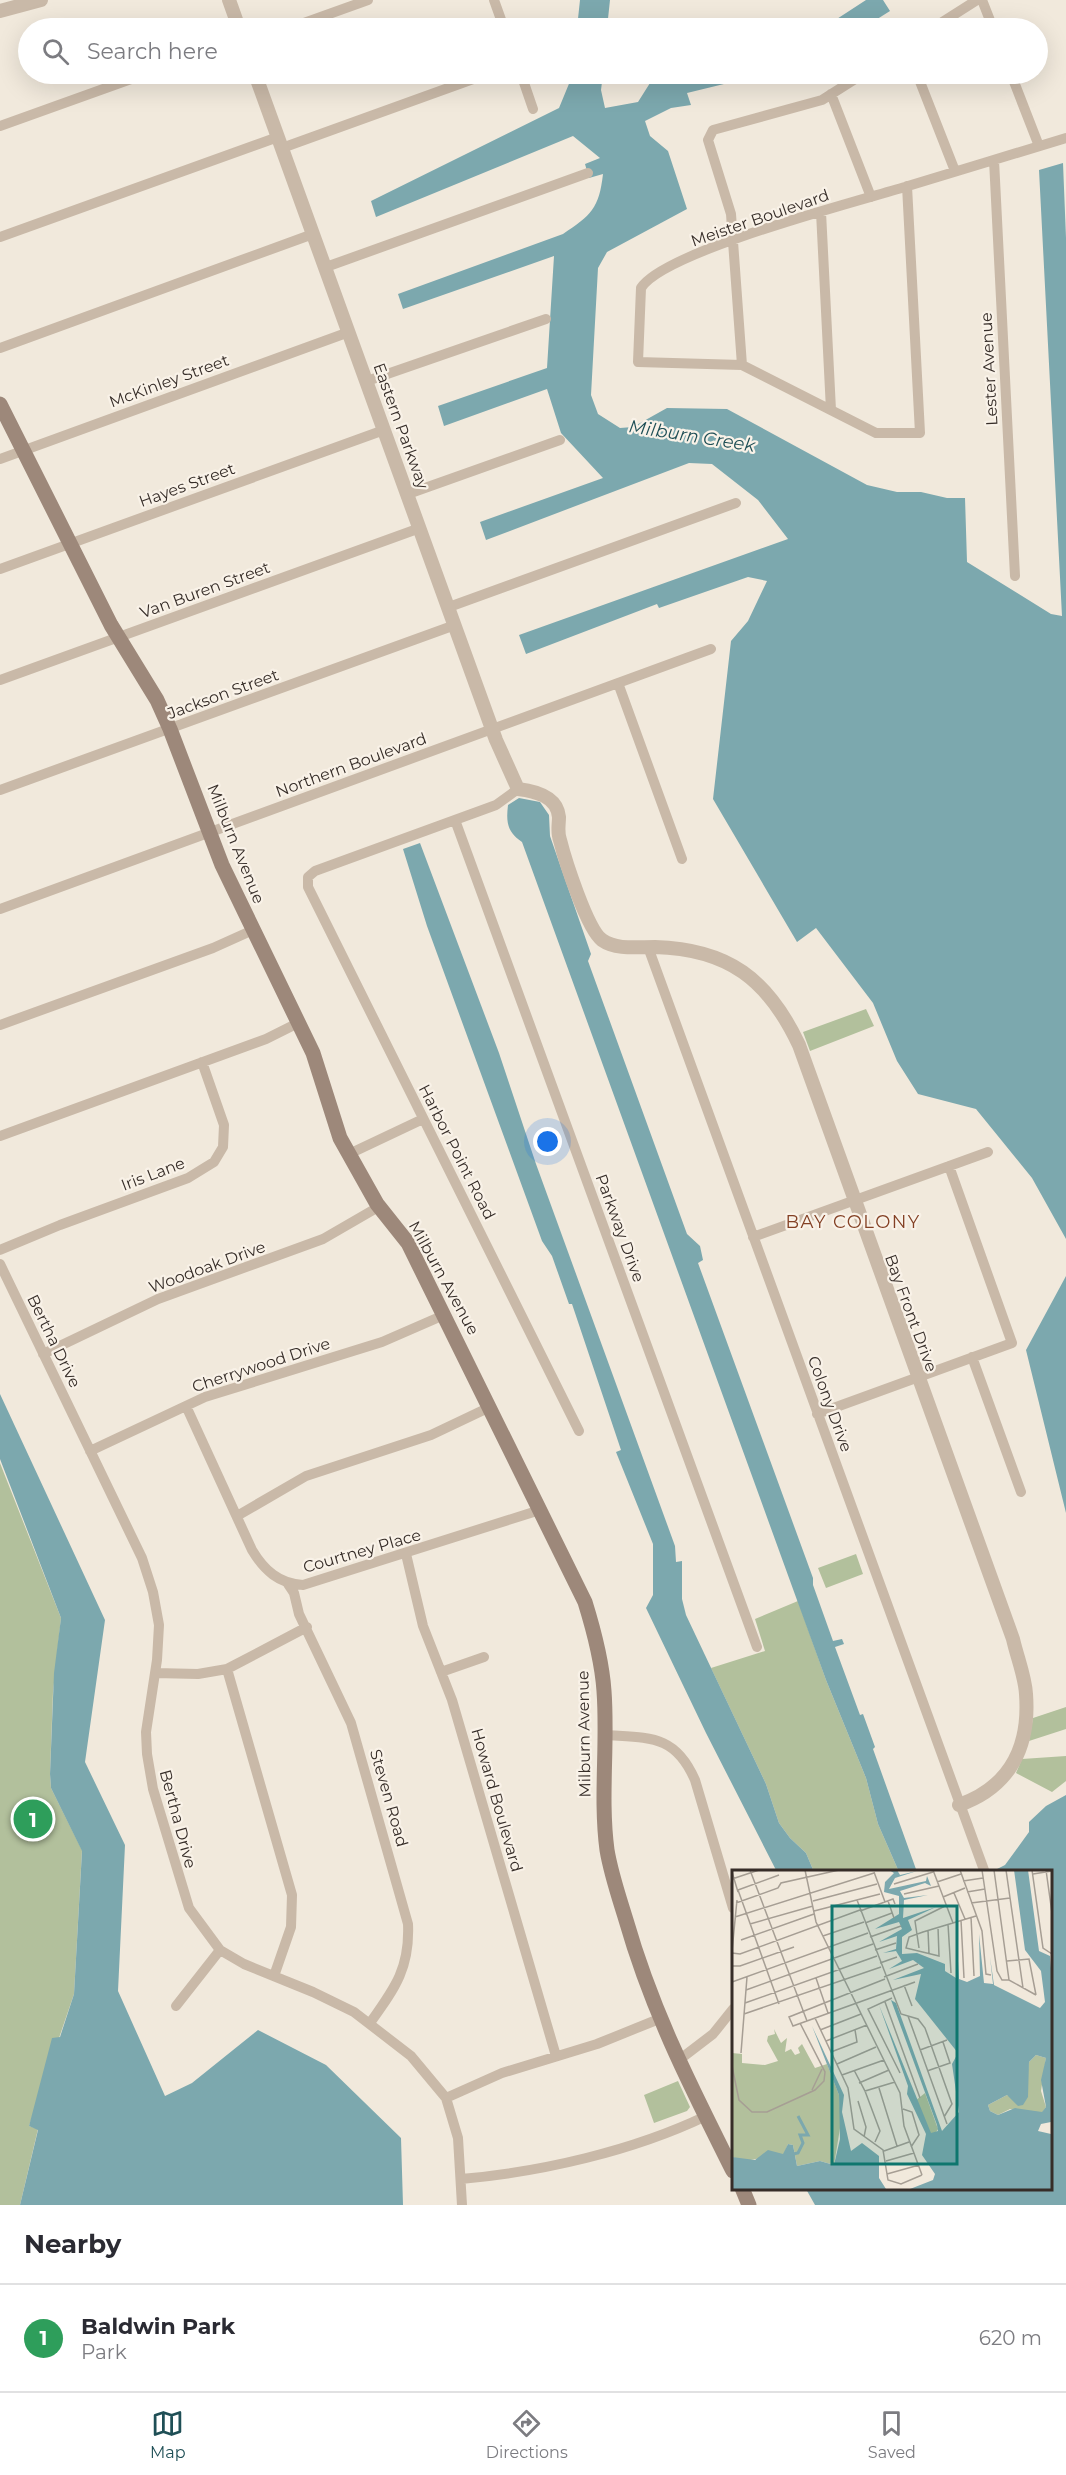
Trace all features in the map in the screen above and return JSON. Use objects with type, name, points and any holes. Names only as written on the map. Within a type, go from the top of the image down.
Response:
[{"type":"main road","name":"Milburn Avenue","points":[[0,404],[118,637],[157,700],[222,865],[313,1053],[332,1118],[349,1154],[361,1178],[408,1243],[571,1572],[593,1626],[604,1691],[603,1814],[607,1852],[640,1969],[659,2019],[732,2169]]},
{"type":"main road","points":[[743,2190],[749,2205]]},
{"type":"street","points":[[0,11],[41,0]]},
{"type":"street","points":[[229,0],[235,18]]},
{"type":"street","points":[[318,18],[368,0]]},
{"type":"street","points":[[494,0],[500,18]]},
{"type":"street","points":[[950,18],[980,0],[988,18]]},
{"type":"street","points":[[0,126],[117,84]]},
{"type":"street","name":"Eastern Parkway","points":[[259,84],[493,729],[518,789]]},
{"type":"street","points":[[0,237],[457,84]]},
{"type":"street","points":[[524,84],[533,109]]},
{"type":"street","points":[[847,84],[822,100],[713,130],[708,140],[731,214],[742,365],[876,433],[920,433],[907,186]]},
{"type":"street","points":[[921,84],[955,171]]},
{"type":"street","points":[[1015,84],[1039,146]]},
{"type":"street","points":[[831,94],[871,197]]},
{"type":"street","name":"Meister Boulevard","points":[[742,365],[638,362],[641,288],[647,279],[734,240],[1066,138]]},
{"type":"street","name":"Lester Avenue","points":[[994,160],[1015,576]]},
{"type":"street","points":[[326,267],[588,173]]},
{"type":"street","points":[[821,212],[831,410]]},
{"type":"street","points":[[0,348],[313,234]]},
{"type":"street","points":[[367,381],[546,319]]},
{"type":"street","name":"McKinley Street","points":[[0,459],[349,332]]},
{"type":"street","name":"Hayes Street","points":[[0,569],[384,430]]},
{"type":"street","points":[[408,494],[560,440]]},
{"type":"street","points":[[449,607],[735,503]]},
{"type":"street","name":"Van Buren Street","points":[[0,680],[420,528]]},
{"type":"street","name":"Jackson Street","points":[[0,790],[456,625]]},
{"type":"street","name":"Northern Boulevard","points":[[0,909],[711,649]]},
{"type":"street","points":[[618,683],[682,859]]},
{"type":"street","points":[[455,820],[496,805],[518,789]]},
{"type":"street","name":"Bay Front Drive","points":[[518,789],[540,792],[556,807],[559,815],[558,837],[591,927],[597,935],[616,947],[680,948],[722,959],[754,979],[772,998],[787,1019],[799,1045],[853,1201],[1013,1639],[1026,1693],[1026,1723],[1019,1751],[1006,1776],[987,1793],[959,1804]]},
{"type":"street","name":"Harbor Point Road","points":[[455,820],[315,871],[308,877],[308,887],[579,1431]]},
{"type":"street","name":"Parkway Drive","points":[[455,820],[757,1647]]},
{"type":"street","points":[[0,1025],[213,948],[253,930]]},
{"type":"street","name":"Colony Drive","points":[[648,947],[984,1870]]},
{"type":"street","points":[[0,1136],[266,1039],[298,1023]]},
{"type":"street","name":"Iris Lane","points":[[0,1250],[60,1225],[188,1178],[214,1162],[224,1148],[224,1125],[202,1062]]},
{"type":"street","points":[[349,1154],[423,1119]]},
{"type":"street","points":[[753,1237],[987,1152]]},
{"type":"street","points":[[817,1414],[1012,1343],[949,1166]]},
{"type":"street","name":"Woodoak Drive","points":[[43,1354],[158,1299],[323,1239],[380,1206]]},
{"type":"street","name":"Bertha Drive","points":[[0,1264],[142,1558],[153,1592],[159,1625],[155,1673],[146,1732],[147,1754],[153,1789],[189,1908],[220,1950],[244,1964],[339,2004],[370,2023],[411,2056],[446,2098],[458,2138],[462,2205]]},
{"type":"street","name":"Cherrywood Drive","points":[[90,1451],[220,1391],[382,1342],[444,1315]]},
{"type":"street","points":[[972,1357],[1020,1492]]},
{"type":"street","name":"Courtney Place","points":[[186,1406],[260,1563],[288,1584],[303,1585],[540,1510]]},
{"type":"street","points":[[237,1516],[306,1476],[431,1435],[490,1407]]},
{"type":"street","name":"Howard Boulevard","points":[[406,1554],[423,1626],[471,1762],[556,2056]]},
{"type":"street","name":"Steven Road","points":[[288,1584],[294,1593],[299,1614],[351,1723],[408,1924],[409,1949],[404,1971],[370,2023]]},
{"type":"street","points":[[155,1673],[198,1674],[227,1669],[307,1627]]},
{"type":"street","points":[[441,1672],[484,1657]]},
{"type":"street","points":[[227,1669],[292,1895],[291,1927],[274,1976]]},
{"type":"street","points":[[605,1735],[658,1740],[679,1752],[688,1762],[732,1905]]},
{"type":"street","points":[[176,2006],[220,1950]]},
{"type":"street","points":[[679,2060],[713,2034],[732,2010]]},
{"type":"street","points":[[446,2098],[502,2073],[597,2044],[659,2019]]},
{"type":"street","points":[[461,2179],[547,2168],[670,2132],[705,2116]]},
{"type":"green space","points":[[866,1009],[874,1026],[810,1051],[803,1032]]},
{"type":"green space","points":[[0,1463],[61,1618],[53,1692],[51,1788],[82,1850],[74,1994],[29,2126],[38,2129],[20,2205],[0,2205]]},
{"type":"green space","points":[[856,1554],[863,1574],[826,1588],[818,1568]]},
{"type":"green space","points":[[798,1601],[826,1680],[866,1778],[878,1824],[898,1870],[813,1870],[806,1853],[790,1838],[779,1823],[766,1784],[711,1668],[765,1651],[755,1619]]},
{"type":"green space","points":[[1066,1707],[1066,1729],[1029,1741],[1033,1718]]},
{"type":"green space","points":[[1066,1756],[1066,1781],[1052,1792],[1016,1773],[1022,1759]]},
{"type":"green space","points":[[678,2081],[690,2107],[687,2111],[654,2123],[644,2095]]},
{"type":"water","points":[[580,0],[610,0],[608,18],[578,18]]},
{"type":"water","points":[[866,0],[883,0],[890,11],[879,18],[838,18]]},
{"type":"water","name":"Milburn Creek","points":[[569,84],[602,84],[605,108],[638,102],[649,84],[724,84],[687,93],[691,105],[671,108],[645,121],[650,136],[668,151],[687,209],[607,252],[598,268],[591,395],[598,414],[620,428],[633,427],[667,408],[727,409],[867,485],[897,492],[921,492],[947,498],[965,498],[967,562],[1051,614],[1062,616],[1039,170],[1063,163],[1066,238],[1066,1239],[1032,1178],[976,1109],[918,1094],[897,1061],[873,1003],[816,928],[797,942],[713,799],[731,641],[748,621],[767,581],[748,577],[659,608],[657,604],[526,654],[519,635],[788,539],[758,500],[712,464],[689,463],[486,540],[480,522],[603,478],[561,433],[547,389],[444,426],[438,406],[547,368],[554,256],[403,309],[398,294],[563,234],[587,216],[596,203],[603,174],[589,178],[585,164],[600,158],[573,136],[376,217],[371,201],[559,108]]},
{"type":"water","points":[[519,798],[540,802],[549,815],[550,836],[591,954],[588,961],[687,1234],[700,1246],[703,1260],[698,1263],[813,1578],[813,1585],[833,1641],[842,1639],[844,1644],[835,1647],[860,1715],[863,1714],[875,1747],[873,1749],[916,1870],[898,1870],[878,1824],[866,1778],[826,1680],[522,842],[510,830],[507,817],[508,805]]},
{"type":"water","points":[[420,843],[499,1053],[536,1164],[675,1546],[676,1562],[682,1561],[682,1599],[686,1615],[766,1784],[779,1823],[790,1838],[806,1853],[813,1870],[776,1870],[706,1733],[646,1608],[653,1595],[653,1544],[616,1452],[621,1450],[572,1304],[569,1304],[552,1256],[542,1241],[427,926],[403,849]]},
{"type":"water","points":[[1066,1276],[1066,1513],[1026,1350]]},
{"type":"water","points":[[0,1394],[105,1620],[85,1762],[125,1845],[118,1991],[165,2096],[192,2083],[258,2030],[326,2065],[401,2138],[403,2205],[20,2205],[38,2130],[29,2126],[52,2038],[60,2037],[74,1994],[82,1851],[51,1788],[54,1673],[61,1618],[0,1459]]},
{"type":"water","points":[[1066,1795],[1066,2205],[815,2205],[807,2190],[1051,2190],[1051,1870],[995,1870],[1005,1865],[1029,1832],[1029,1822],[1046,1806]]},
{"type":"place","name":"Baldwin Park","points":[[33,1819]]},
{"type":"district","name":"BAY COLONY","points":[[853,1222]]}]
